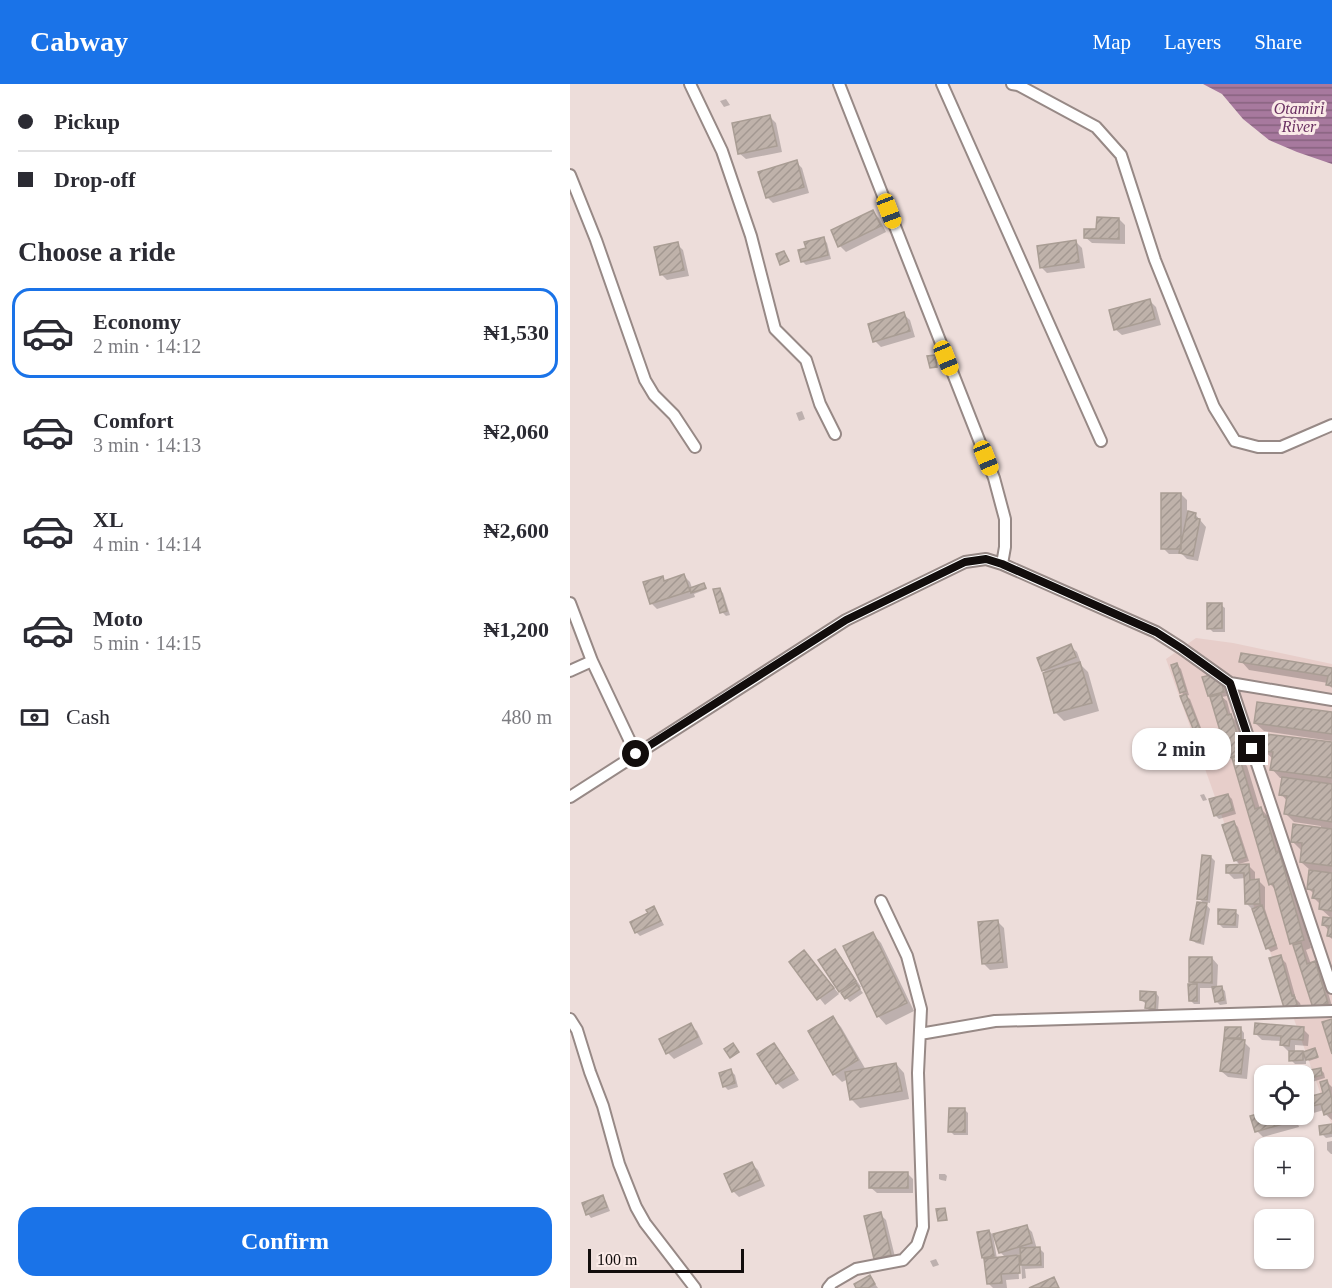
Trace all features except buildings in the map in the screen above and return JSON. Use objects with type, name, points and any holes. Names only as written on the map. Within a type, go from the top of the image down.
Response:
[{"type":"street","points":[[690,84],[722,151],[751,236],[775,329],[806,360],[820,404],[835,434]]},
{"type":"street","points":[[839,84],[994,478],[1005,519],[1005,547],[1002,564]]},
{"type":"street","points":[[942,84],[1101,441]]},
{"type":"street","points":[[1012,84],[1018,85],[1096,127],[1121,155],[1159,271],[1214,407],[1235,441],[1258,447],[1281,447],[1332,425]]},
{"type":"street","points":[[570,175],[596,240],[645,380],[654,395],[674,415],[695,447]]},
{"type":"street","points":[[570,798],[846,620],[965,562],[986,559],[1156,632],[1230,683],[1332,700]]},
{"type":"street","points":[[570,603],[592,661],[636,754]]},
{"type":"street","points":[[570,671],[592,661]]},
{"type":"street","points":[[1230,683],[1332,988]]},
{"type":"street","points":[[828,1288],[832,1283],[856,1269],[903,1260],[917,1245],[923,1227],[918,1073],[921,1009],[907,956],[881,901]]},
{"type":"street","points":[[920,1034],[995,1021],[1332,1011]]},
{"type":"street","points":[[570,1019],[577,1030],[603,1106],[619,1164],[636,1208],[695,1288]]},
{"type":"shaded area","points":[[1196,638],[1233,643],[1332,664],[1332,1126],[1314,1075],[1314,1065],[1310,1065],[1166,659]]},
{"type":"water","name":"Otamiri River","points":[[1203,84],[1332,84],[1332,164],[1269,140],[1243,119],[1222,94]]},
{"type":"route","points":[[636,754],[846,620],[965,562],[986,559],[1156,632],[1181,648],[1230,683],[1252,749]]}]
